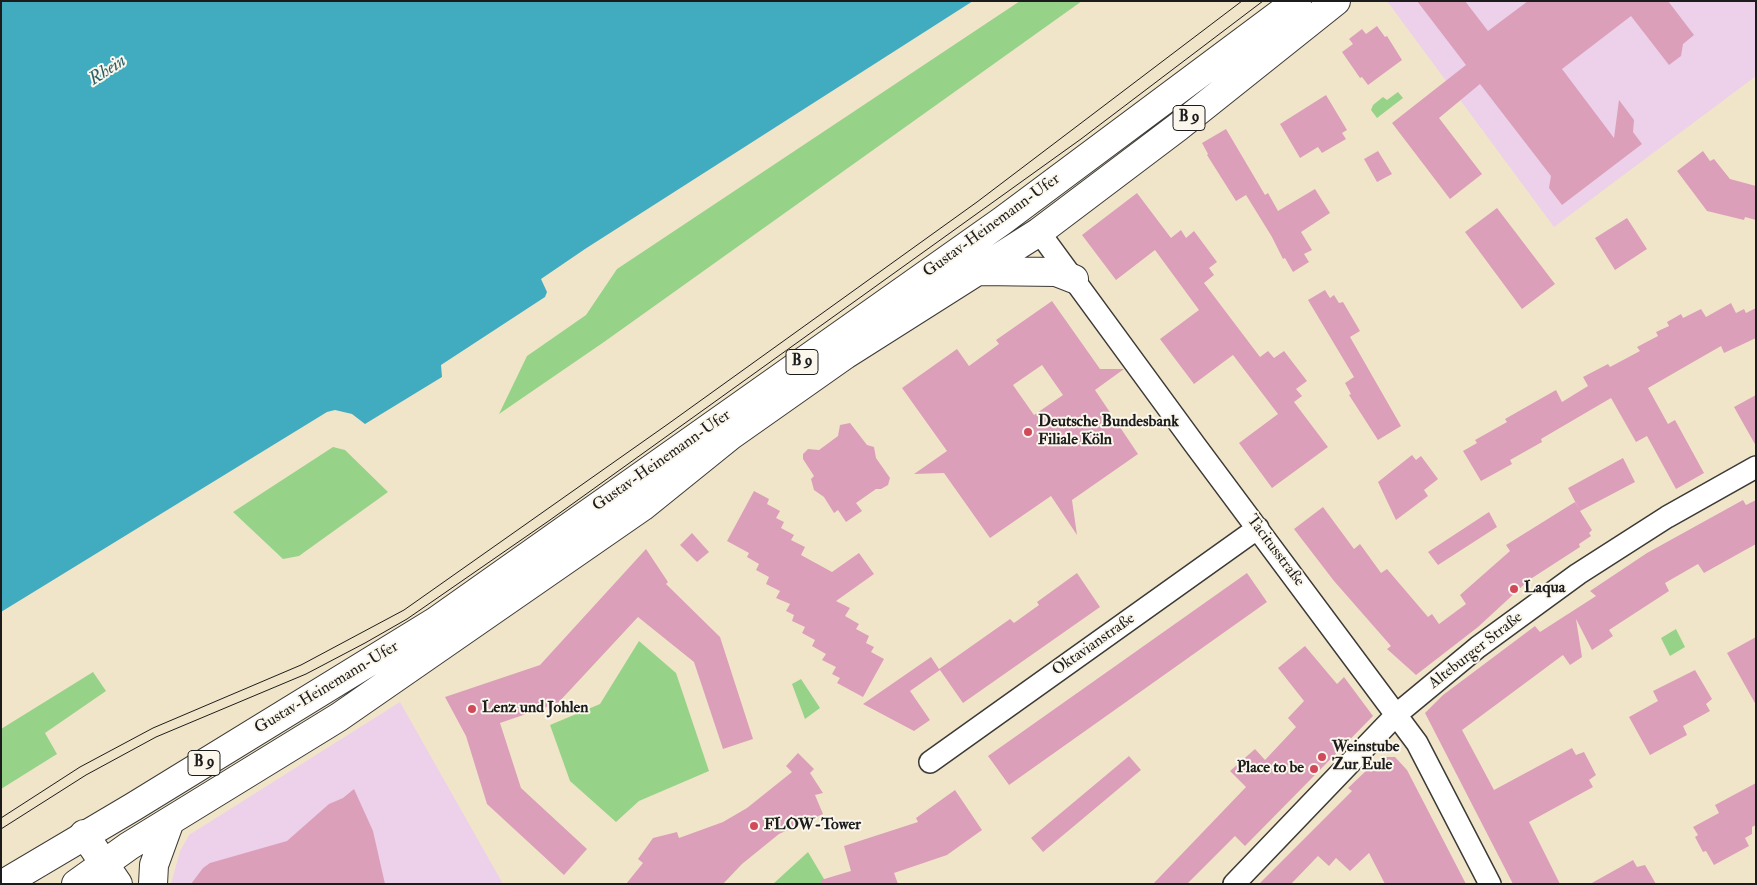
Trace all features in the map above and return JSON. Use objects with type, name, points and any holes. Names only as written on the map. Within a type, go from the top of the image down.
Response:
[{"type":"main road","name":"Gustav-Heinemann-Ufer","points":[[3,884],[84,834],[133,807],[436,620],[1002,221],[1297,1]]},
{"type":"main road","name":"Gustav-Heinemann-Ufer","points":[[76,884],[112,874],[129,846],[346,712],[642,507],[730,436],[837,361],[1040,232],[1178,127],[1336,1]]},
{"type":"main road","points":[[981,271],[1056,272],[1074,279]]},
{"type":"main road","points":[[153,884],[154,865],[170,821]]},
{"type":"main road","points":[[84,834],[112,874]]},
{"type":"street","name":"Tacitusstraße","points":[[1040,232],[1195,446],[1418,742],[1490,884]]},
{"type":"street","name":"Alteburger Straße","points":[[1234,884],[1397,714],[1478,647],[1578,574],[1667,517],[1756,467]]},
{"type":"street","name":"Oktavianstraße","points":[[930,762],[1258,528]]},
{"type":"shaded area","points":[[1387,1],[1756,1],[1756,76],[1554,227]]},
{"type":"shaded area","points":[[400,702],[503,884],[171,884],[180,851],[189,835]]},
{"type":"green space","points":[[1020,1],[1082,1],[604,342],[499,414],[527,356],[586,315],[617,269]]},
{"type":"green space","points":[[1398,92],[1403,98],[1377,118],[1371,110],[1373,105],[1383,97],[1387,100]]},
{"type":"green space","points":[[333,447],[345,450],[388,492],[299,556],[283,559],[233,512]]},
{"type":"green space","points":[[1676,629],[1685,647],[1670,656],[1661,638]]},
{"type":"green space","points":[[639,641],[676,673],[709,771],[639,801],[616,822],[570,781],[550,725],[600,704]]},
{"type":"green space","points":[[93,672],[106,691],[45,733],[57,754],[1,789],[1,729]]},
{"type":"green space","points":[[801,679],[820,708],[805,719],[792,684]]},
{"type":"green space","points":[[808,852],[827,884],[773,884]]},
{"type":"water","name":"Rhein","points":[[1,1],[973,1],[541,279],[547,292],[545,297],[441,365],[442,377],[365,424],[352,414],[335,410],[327,412],[1,612]]},
{"type":"building","points":[[1417,1],[1465,1],[1488,31],[1528,1],[1668,1],[1694,35],[1683,44],[1681,56],[1669,65],[1631,16],[1562,69],[1614,138],[1619,100],[1634,120],[1633,132],[1642,144],[1562,205],[1549,188],[1551,176],[1480,84],[1439,118],[1482,174],[1450,199],[1392,123],[1466,65]]},
{"type":"building","points":[[1377,26],[1385,37],[1387,36],[1402,60],[1368,85],[1362,77],[1360,78],[1342,52],[1353,44],[1349,39],[1362,29],[1366,34]]},
{"type":"building","points":[[1326,95],[1347,130],[1342,133],[1346,139],[1322,153],[1318,147],[1300,158],[1280,124]]},
{"type":"building","points":[[1226,129],[1265,195],[1268,193],[1278,211],[1315,189],[1330,213],[1301,232],[1312,250],[1304,254],[1309,262],[1293,272],[1285,258],[1283,259],[1246,195],[1236,201],[1207,155],[1202,143]]},
{"type":"building","points":[[1378,151],[1392,174],[1377,182],[1364,159]]},
{"type":"building","points":[[1703,151],[1710,161],[1714,159],[1730,179],[1756,186],[1756,220],[1745,217],[1744,220],[1707,211],[1677,171]]},
{"type":"building","points":[[1137,193],[1171,238],[1181,230],[1186,238],[1194,231],[1217,262],[1209,268],[1214,275],[1204,283],[1260,357],[1268,351],[1274,358],[1284,351],[1307,381],[1296,389],[1302,396],[1294,402],[1328,447],[1272,488],[1239,443],[1278,414],[1233,355],[1194,384],[1160,339],[1199,310],[1155,250],[1116,280],[1082,235]]},
{"type":"building","points":[[1497,208],[1555,284],[1522,309],[1465,232]]},
{"type":"building","points":[[1627,218],[1647,249],[1615,270],[1595,238]]},
{"type":"building","points":[[1325,290],[1330,298],[1334,295],[1339,303],[1343,302],[1360,331],[1350,337],[1401,426],[1378,440],[1349,395],[1351,394],[1345,383],[1354,377],[1308,300]]},
{"type":"building","name":"Deutsche Bundesbank Filiale Köln","points":[[1052,301],[1100,369],[1124,369],[1095,390],[1138,454],[1072,500],[1077,535],[1051,496],[990,538],[944,473],[914,474],[947,451],[902,388],[957,349],[969,366],[999,344],[996,340]],"holes":[[[1042,365],[1063,395],[1034,415],[1013,385]]]},
{"type":"building","points":[[1731,303],[1736,313],[1744,309],[1746,313],[1756,308],[1756,338],[1724,353],[1721,346],[1648,388],[1668,424],[1675,420],[1704,473],[1676,489],[1647,436],[1636,442],[1611,398],[1541,439],[1542,442],[1510,460],[1512,464],[1481,481],[1463,451],[1477,443],[1475,440],[1507,422],[1505,419],[1556,390],[1562,402],[1588,386],[1583,377],[1608,364],[1610,367],[1640,351],[1637,347],[1658,336],[1656,332],[1669,326],[1667,322],[1681,314],[1683,318],[1701,309],[1706,317]]},
{"type":"building","points":[[1756,395],[1756,446],[1734,407]]},
{"type":"building","points":[[850,423],[867,445],[874,447],[876,458],[890,478],[888,485],[881,489],[876,489],[856,503],[862,511],[846,522],[838,510],[834,513],[824,497],[814,490],[811,479],[814,476],[803,459],[803,454],[808,449],[819,450],[838,436],[840,425]]},
{"type":"building","points":[[1412,455],[1416,460],[1421,456],[1438,479],[1424,490],[1428,496],[1396,520],[1378,482]]},
{"type":"building","points":[[1623,458],[1635,482],[1580,511],[1592,530],[1589,533],[1591,536],[1579,544],[1580,547],[1529,580],[1478,627],[1416,675],[1387,649],[1391,646],[1334,581],[1294,529],[1323,507],[1354,549],[1360,544],[1381,573],[1387,569],[1428,617],[1432,614],[1439,624],[1466,604],[1460,595],[1510,551],[1506,545],[1575,502],[1579,509],[1568,488]]},
{"type":"building","points":[[754,491],[769,499],[767,504],[780,511],[776,518],[784,522],[781,528],[794,535],[791,540],[805,547],[801,555],[832,572],[859,553],[874,574],[836,601],[850,608],[845,616],[859,624],[856,629],[869,636],[866,643],[874,647],[871,652],[884,659],[863,697],[837,683],[840,678],[832,674],[836,667],[822,660],[826,654],[812,646],[815,640],[802,633],[805,627],[792,621],[794,615],[786,611],[790,604],[776,598],[780,591],[766,584],[769,577],[756,570],[759,564],[747,557],[749,553],[727,541]]},
{"type":"building","points":[[1743,500],[1746,505],[1756,500],[1756,544],[1704,573],[1698,564],[1665,583],[1669,591],[1609,630],[1613,636],[1592,650],[1576,619],[1582,657],[1570,665],[1563,655],[1462,730],[1494,790],[1572,748],[1576,755],[1584,752],[1596,775],[1589,780],[1593,787],[1529,822],[1560,884],[1513,884],[1425,713],[1443,695],[1535,626],[1540,632],[1596,596],[1590,591],[1647,553]]},
{"type":"building","points":[[1489,512],[1497,527],[1438,565],[1428,552]]},
{"type":"building","points":[[692,533],[709,552],[697,562],[680,545]]},
{"type":"building","points":[[646,549],[668,582],[666,584],[720,637],[753,739],[723,749],[694,662],[638,617],[558,703],[500,723],[521,788],[587,849],[564,875],[487,804],[466,736],[445,697],[540,665]]},
{"type":"building","points":[[1077,573],[1100,607],[963,703],[940,670],[910,691],[930,720],[914,731],[863,704],[931,657],[939,669],[1010,619],[1014,623],[1039,605],[1037,602]]},
{"type":"building","points":[[1247,573],[1267,602],[1009,785],[988,756]]},
{"type":"building","points":[[1756,637],[1756,705],[1727,653]]},
{"type":"building","points":[[1305,646],[1337,684],[1344,677],[1373,716],[1245,846],[1235,836],[1187,884],[1153,884],[1246,787],[1230,771],[1255,749],[1265,760],[1296,727],[1288,718],[1304,701],[1278,668]]},
{"type":"building","points":[[1695,670],[1712,699],[1706,704],[1710,711],[1683,726],[1687,735],[1650,755],[1629,717],[1658,701],[1653,691]]},
{"type":"building","name":"FLOW-Tower","points":[[798,753],[814,769],[810,773],[823,793],[815,795],[823,814],[779,834],[742,864],[723,884],[626,884],[643,863],[638,859],[653,838],[677,832],[679,838],[723,822],[747,808],[792,772],[786,766]]},
{"type":"building","points":[[1129,756],[1141,770],[1043,852],[1031,838]]},
{"type":"building","points":[[1386,757],[1395,757],[1407,770],[1466,884],[1385,884],[1369,853],[1350,871],[1336,858],[1329,866],[1318,856],[1291,884],[1259,884],[1352,791],[1348,788],[1368,769],[1371,772]]},
{"type":"building","points":[[1756,783],[1756,825],[1752,827],[1752,834],[1745,838],[1749,846],[1714,865],[1706,851],[1703,852],[1695,837],[1698,835],[1693,827],[1719,813],[1715,805]]},
{"type":"building","points":[[354,789],[373,831],[385,884],[191,884],[203,868],[210,863],[287,841],[329,804],[343,798]]},
{"type":"building","points":[[955,790],[982,830],[947,855],[894,873],[898,884],[821,884],[821,880],[851,871],[844,846],[918,822],[916,818]]},
{"type":"building","points":[[1633,860],[1637,867],[1645,865],[1656,884],[1590,884]]},
{"type":"tram line","points":[[1,818],[80,767],[153,728],[301,665],[404,610],[668,424],[977,202],[1242,1]]},
{"type":"tram line","points":[[1,829],[86,775],[156,737],[306,674],[407,619],[550,520],[1081,139],[1263,1]]},
{"type":"place","name":"Deutsche Bundesbank Filiale Köln","points":[[1028,432]]},
{"type":"place","name":"Laqua","points":[[1514,589]]},
{"type":"place","name":"Lenz und Johlen","points":[[472,709]]},
{"type":"place","name":"Weinstube Zur Eule","points":[[1322,757]]},
{"type":"place","name":"Place to be","points":[[1314,769]]},
{"type":"place","name":"FLOW-Tower","points":[[754,826]]}]
